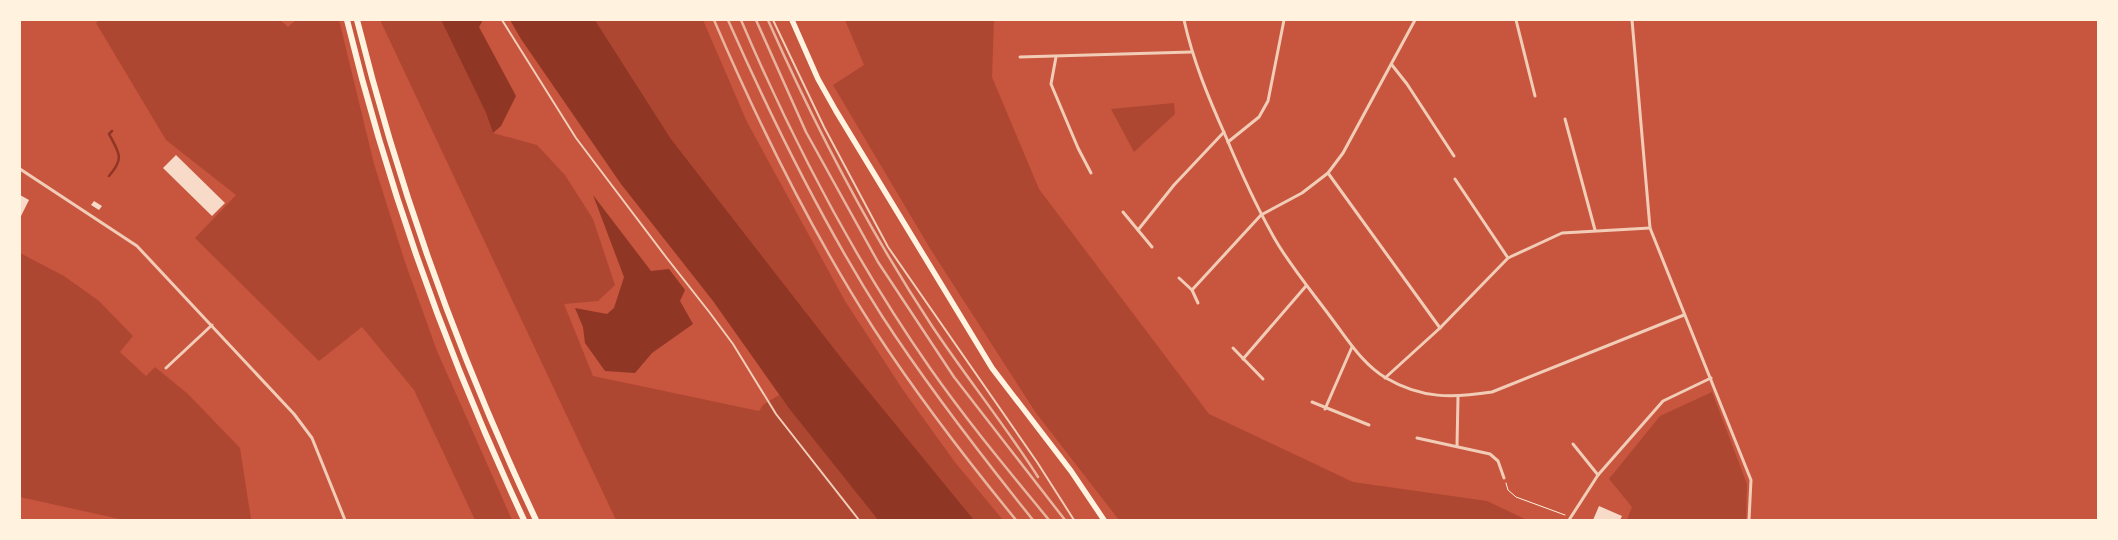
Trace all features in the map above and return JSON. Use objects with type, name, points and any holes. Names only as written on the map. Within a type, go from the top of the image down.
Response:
[{"type":"highway","points":[[347,20],[392,184],[426,284],[472,405],[524,520]]},
{"type":"highway","points":[[357,20],[402,182],[435,281],[482,401],[536,520]]},
{"type":"main road","points":[[792,20],[818,79],[992,368],[1071,471],[1104,520]]},
{"type":"street","points":[[1184,20],[1191,52],[1228,142],[1261,215],[1280,248],[1306,286],[1352,347],[1367,364],[1385,378],[1412,391],[1458,397],[1492,392],[1684,315]]},
{"type":"street","points":[[1228,142],[1260,118],[1268,101],[1284,20]]},
{"type":"street","points":[[1192,290],[1261,215],[1302,193],[1328,173],[1343,153],[1415,20]]},
{"type":"street","points":[[1516,20],[1535,96]]},
{"type":"street","points":[[1632,20],[1650,228],[1751,480],[1749,520]]},
{"type":"street","points":[[1020,57],[1191,52]]},
{"type":"street","points":[[1056,57],[1051,84],[1078,148],[1091,173]]},
{"type":"street","points":[[1392,65],[1408,84],[1454,156]]},
{"type":"street","points":[[1565,119],[1595,230]]},
{"type":"street","points":[[1138,230],[1174,185],[1224,132]]},
{"type":"street","points":[[20,169],[137,246],[294,414],[312,438],[345,520]]},
{"type":"street","points":[[1328,173],[1440,328]]},
{"type":"street","points":[[1455,180],[1508,258]]},
{"type":"street","points":[[1123,212],[1152,247]]},
{"type":"street","points":[[1385,378],[1440,328],[1508,258],[1562,233],[1650,228]]},
{"type":"street","points":[[1179,278],[1192,290],[1198,303]]},
{"type":"street","points":[[1243,359],[1306,286]]},
{"type":"street","points":[[166,368],[212,326]]},
{"type":"street","points":[[1326,409],[1352,347]]},
{"type":"street","points":[[1233,348],[1263,380]]},
{"type":"street","points":[[1570,518],[1598,475],[1663,401],[1711,378]]},
{"type":"street","points":[[1457,446],[1458,397]]},
{"type":"street","points":[[1312,402],[1369,425]]},
{"type":"street","points":[[1417,438],[1490,454],[1498,461],[1504,478]]},
{"type":"street","points":[[1573,444],[1598,475]]},
{"type":"lane","points":[[502,20],[576,138],[733,344],[793,438],[859,520]]},
{"type":"lane","points":[[773,20],[824,127],[888,247],[1037,462],[1074,520]]},
{"type":"path","points":[[1504,478],[1508,490],[1516,497],[1570,518]]},
{"type":"shaded area","points":[[99,20],[280,20],[288,27],[296,20],[339,20],[374,164],[405,262],[437,351],[512,520],[475,520],[414,390],[362,327],[319,361],[195,238],[236,195],[166,140],[96,23]]},
{"type":"shaded area","points":[[380,20],[441,20],[486,113],[493,133],[537,145],[565,175],[593,219],[615,285],[598,301],[564,304],[593,376],[759,411],[763,405],[779,395],[878,520],[616,520]]},
{"type":"shaded area","points":[[441,20],[483,20],[479,27],[516,96],[501,126],[493,133],[486,113]]},
{"type":"shaded area","points":[[510,20],[595,20],[671,139],[843,360],[974,520],[878,520],[788,407],[713,301],[621,184],[521,39]]},
{"type":"shaded area","points":[[595,20],[703,20],[747,122],[845,301],[903,390],[954,461],[1003,520],[974,520],[843,360],[671,139]]},
{"type":"shaded area","points":[[845,20],[994,20],[992,77],[1039,189],[1209,414],[1353,482],[1487,501],[1527,520],[1119,520],[1036,413],[931,250],[833,85],[864,65]]},
{"type":"shaded area","points":[[1174,103],[1175,114],[1134,152],[1111,109]]},
{"type":"shaded area","points":[[593,195],[651,271],[669,269],[685,290],[680,301],[693,324],[652,353],[635,373],[605,371],[585,343],[583,327],[575,308],[607,314],[614,308],[624,277]]},
{"type":"shaded area","points":[[20,253],[64,276],[99,301],[133,336],[120,352],[146,376],[155,367],[188,394],[240,448],[251,519],[124,520],[20,497]]},
{"type":"shaded area","points":[[1712,392],[1747,484],[1746,520],[1627,520],[1632,507],[1609,479],[1660,416]]},
{"type":"building","points":[[176,155],[225,203],[212,216],[163,168]]},
{"type":"building","points":[[20,195],[29,200],[20,218]]},
{"type":"building","points":[[94,201],[102,206],[99,210],[91,205]]},
{"type":"building","points":[[1599,506],[1622,516],[1620,520],[1593,520]]},
{"type":"waterway","points":[[109,176],[119,160],[118,151],[109,134],[112,131]]},
{"type":"railway","points":[[714,20],[768,139],[808,216],[851,292],[890,354],[960,450],[1016,520]]},
{"type":"railway","points":[[728,20],[799,171],[860,280],[882,316],[936,394],[1033,520]]},
{"type":"railway","points":[[741,20],[782,111],[826,199],[876,285],[944,388],[1049,520]]},
{"type":"railway","points":[[756,20],[806,132],[878,262],[954,377],[1065,520]]},
{"type":"railway","points":[[768,20],[804,99],[864,215],[932,326],[1038,477]]}]
